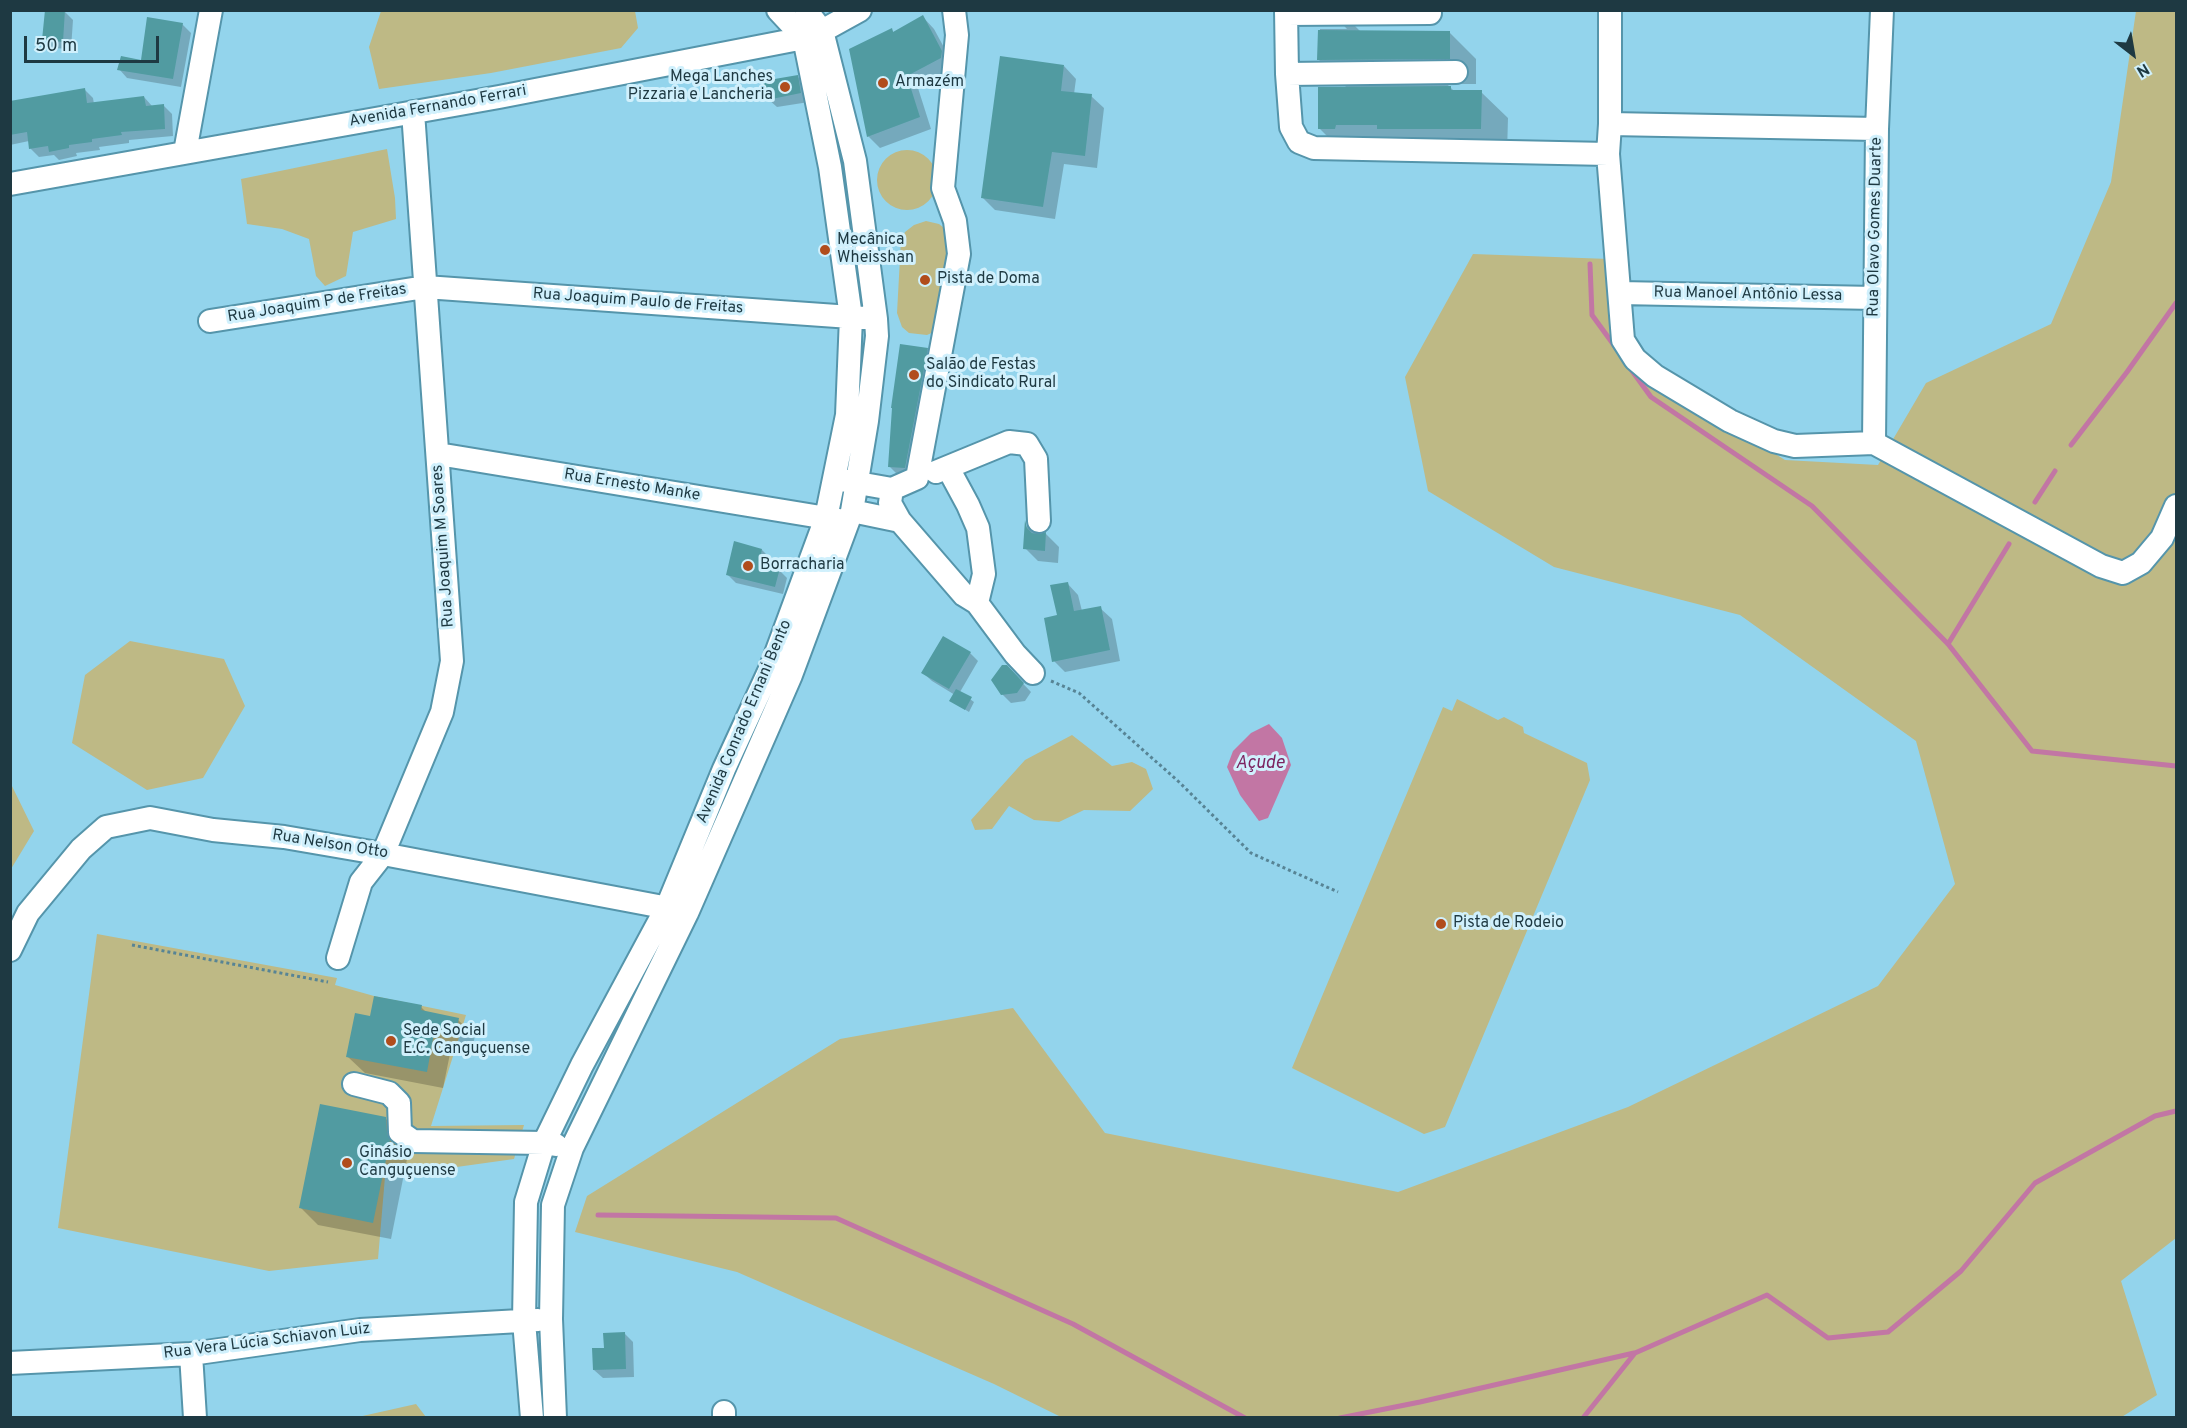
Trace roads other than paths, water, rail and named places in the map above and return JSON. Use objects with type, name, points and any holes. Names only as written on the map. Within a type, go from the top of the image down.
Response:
[{"type":"street","points":[[185,152],[211,10]]},
{"type":"street","name":"Avenida Conrado Ernani Bento","points":[[555,1418],[551,1319],[553,1205],[572,1148],[781,670],[842,517],[852,317],[813,35],[778,10]]},
{"type":"street","name":"Avenida Conrado Ernani Bento","points":[[806,10],[855,161],[876,319],[877,336],[867,421],[845,481]]},
{"type":"street","name":"Avenida Fernando Ferrari","points":[[10,184],[413,112],[813,35],[860,10]]},
{"type":"street","points":[[917,478],[959,254],[954,221],[943,188],[957,35],[954,10]]},
{"type":"street","points":[[1610,10],[1608,154],[1623,340],[1635,359],[1655,376],[1730,421],[1774,441],[1795,446],[1874,443],[2101,566],[2123,573],[2141,563],[2162,538],[2176,506]]},
{"type":"street","name":"Rua Olavo Gomes Duarte","points":[[1874,443],[1877,129],[1881,10]]},
{"type":"street","points":[[1430,13],[1286,12],[1291,126],[1299,142],[1314,148],[1608,154]]},
{"type":"street","points":[[1287,74],[1456,72]]},
{"type":"street","name":"Rua Joaquim M Soares","points":[[338,958],[361,882],[383,854],[442,712],[452,661],[413,112]]},
{"type":"street","points":[[1610,124],[1877,129]]},
{"type":"street","points":[[830,167],[855,161]]},
{"type":"street","name":"Rua Joaquim Paulo de Freitas","points":[[424,286],[876,319]]},
{"type":"street","name":"Rua Joaquim P de Freitas","points":[[210,321],[424,286]]},
{"type":"street","name":"Rua Manoel Antônio Lessa","points":[[1620,293],[1875,298]]},
{"type":"street","points":[[845,481],[892,489],[1009,442],[1027,444],[1036,459],[1039,521]]},
{"type":"street","name":"Rua Ernesto Manke","points":[[438,454],[842,517],[900,521]]},
{"type":"street","points":[[948,468],[978,528],[984,574],[977,603]]},
{"type":"street","points":[[892,489],[890,502],[900,521],[964,595],[977,603],[1033,673]]},
{"type":"street","name":"Rua Nelson Otto","points":[[10,950],[28,912],[81,849],[106,827],[150,818],[213,830],[284,837],[383,854],[677,910]]},
{"type":"street","name":"Avenida Conrado Ernani Bento","points":[[532,1418],[524,1321],[526,1202],[544,1143],[582,1065],[677,910]]},
{"type":"street","points":[[354,1084],[389,1093],[399,1103],[400,1132],[413,1141],[544,1143],[572,1148]]},
{"type":"street","name":"Rua Vera Lúcia Schiavon Luiz","points":[[10,1363],[191,1354],[360,1330],[551,1319]]},
{"type":"street","points":[[191,1354],[195,1418]]},
{"type":"water","name":"Açude","points":[[1269,724],[1282,738],[1291,765],[1268,818],[1259,821],[1240,795],[1227,767],[1233,751],[1251,733]]},
{"type":"waterway","points":[[1590,264],[1592,315],[1616,348]]},
{"type":"waterway","points":[[2071,445],[2176,303]]},
{"type":"waterway","points":[[1630,368],[1651,397],[1812,506],[1948,644],[2032,751],[2176,766]]},
{"type":"waterway","points":[[2035,502],[2055,471]]},
{"type":"waterway","points":[[1948,644],[2009,544]]},
{"type":"waterway","points":[[1583,1418],[1635,1353],[1767,1295],[1828,1338],[1888,1332],[1961,1271],[2035,1183],[2155,1116],[2176,1111]]},
{"type":"waterway","points":[[598,1215],[836,1218],[1073,1324],[1245,1418]]},
{"type":"waterway","points":[[1340,1418],[1634,1353]]},
{"type":"place","name":"Armazém","points":[[883,83]]},
{"type":"place","name":"Mega Lanches Pizzaria e Lancheria","points":[[785,87]]},
{"type":"place","name":"Mecânica Wheisshan","points":[[825,250]]},
{"type":"place","name":"Pista de Doma","points":[[925,280]]},
{"type":"place","name":"Salão de Festas do Sindicato Rural","points":[[914,375]]},
{"type":"place","name":"Borracharia","points":[[748,566]]},
{"type":"place","name":"Pista de Rodeio","points":[[1441,924]]},
{"type":"place","name":"Sede Social E.C. Canguçuense","points":[[391,1041]]},
{"type":"place","name":"Ginásio Canguçuense","points":[[347,1163]]}]
